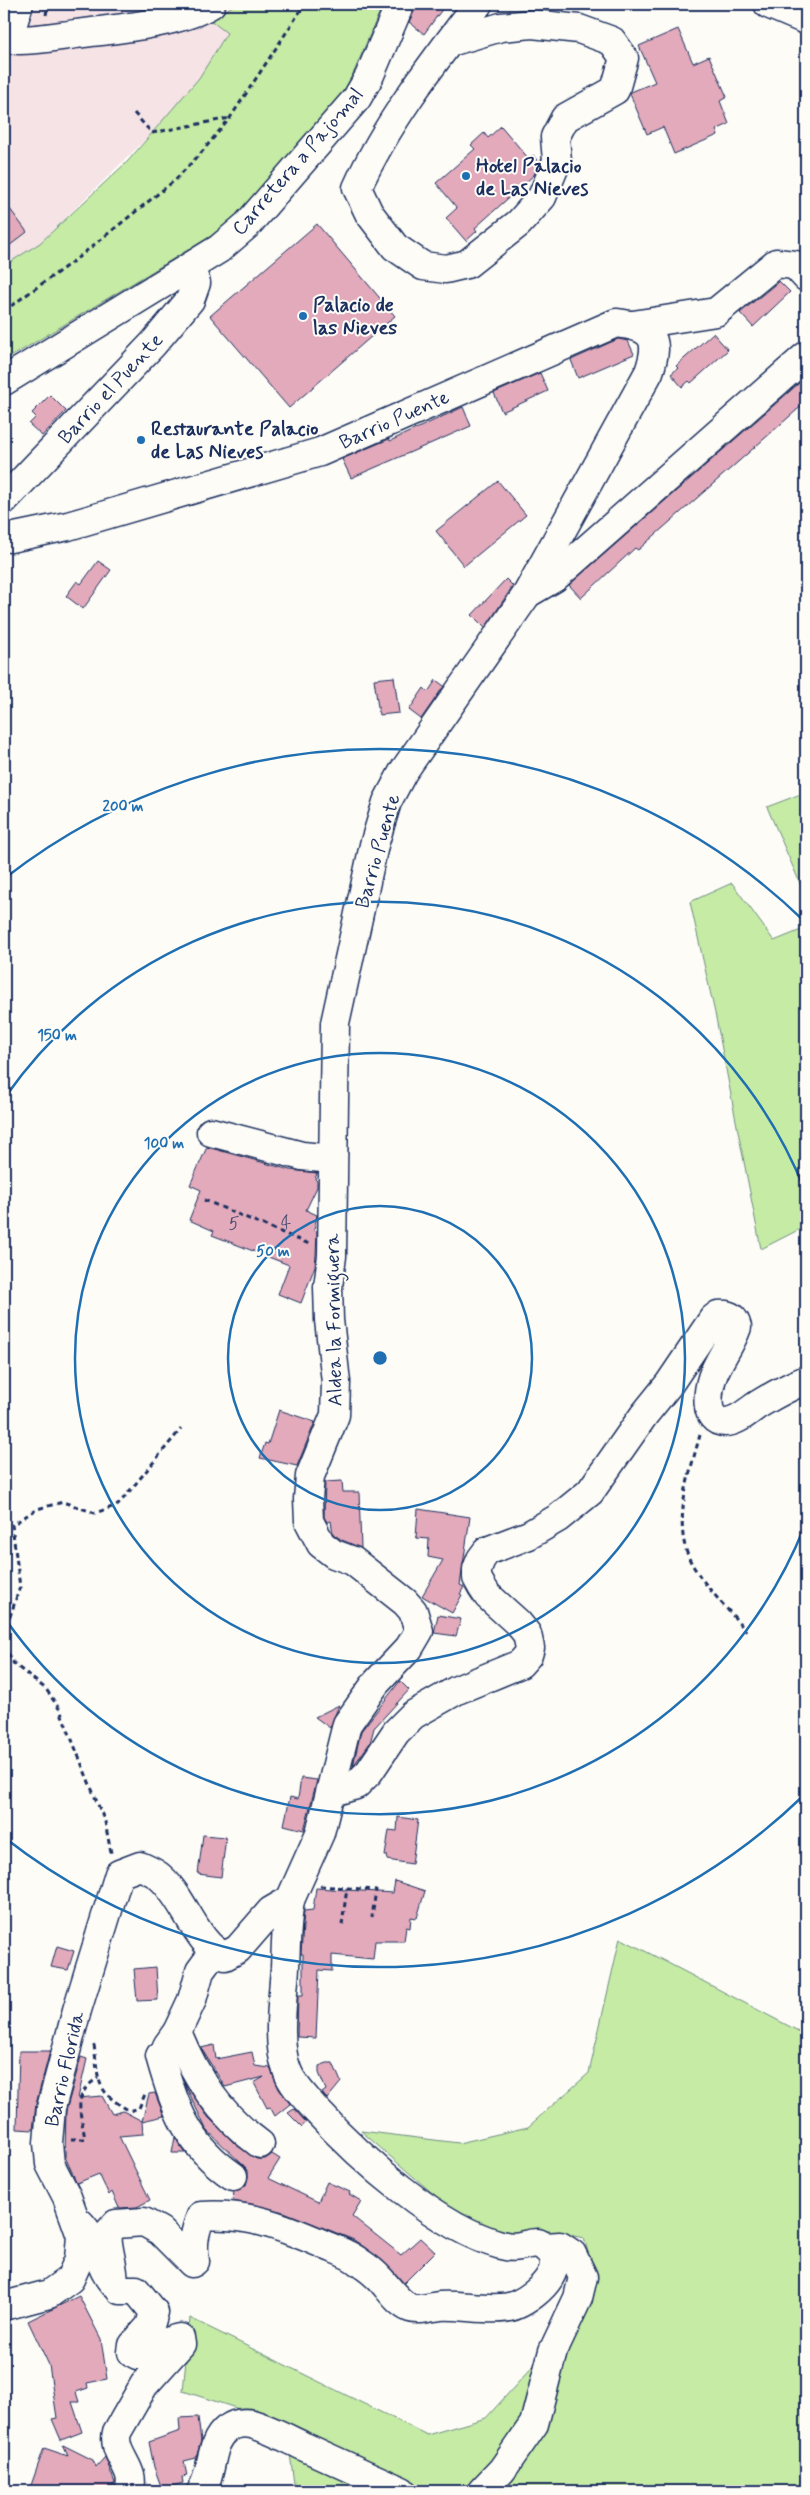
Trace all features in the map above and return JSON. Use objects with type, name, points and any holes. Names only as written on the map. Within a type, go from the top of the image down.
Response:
[{"type":"street","points":[[19,4],[6,39],[42,38],[136,27],[200,10],[210,4]]},
{"type":"street","name":"Carretera a Pajomal","points":[[4,381],[219,249],[247,225],[356,98],[368,77],[400,4]]},
{"type":"street","points":[[450,42],[501,27],[532,24],[579,30],[612,40],[624,58],[614,90],[565,118],[555,137],[557,161],[542,197],[519,223],[467,264],[446,269],[423,266],[395,247],[369,213],[357,188],[367,166],[397,117],[450,42],[478,4]]},
{"type":"street","points":[[483,4],[503,20],[516,26]]},
{"type":"street","points":[[768,4],[806,20]]},
{"type":"street","name":"Barrio Puente","points":[[4,537],[10,538],[68,526],[320,452],[616,323],[633,325],[716,312],[776,262],[795,265],[806,277]]},
{"type":"street","name":"Barrio el Puente","points":[[4,500],[153,344],[190,300],[196,283],[190,267]]},
{"type":"street","name":"Barrio Puente","points":[[332,1152],[335,1023],[374,845],[388,802],[402,772],[528,594],[649,372],[655,354],[653,340],[644,330],[633,325]]},
{"type":"street","name":"Barrio Puente","points":[[528,594],[554,578],[806,356]]},
{"type":"street","points":[[211,1132],[302,1156],[332,1152]]},
{"type":"street","name":"Aldea la Formiguera","points":[[332,1152],[332,1251],[329,1320],[336,1382],[335,1415],[310,1476],[309,1521],[321,1544],[334,1554],[353,1561],[405,1602],[413,1611],[419,1632],[409,1648],[376,1683],[347,1724],[332,1792],[311,1857],[290,1900],[285,1930],[281,2034],[287,2070],[303,2095],[364,2157],[441,2217],[472,2234],[501,2245],[520,2248],[538,2243],[545,2246],[560,2246],[572,2254],[583,2277],[578,2298],[553,2352],[534,2424],[502,2470],[482,2491]]},
{"type":"street","points":[[332,1792],[356,1785],[369,1772],[396,1732],[413,1715],[457,1690],[520,1664],[528,1655],[530,1648],[527,1634],[518,1623],[488,1596],[477,1578],[477,1569],[481,1559],[487,1551],[528,1535],[558,1518],[590,1492],[644,1415],[669,1384],[706,1327],[718,1315],[724,1314],[735,1320],[737,1327],[712,1377],[707,1398],[710,1410],[716,1419],[725,1422],[736,1420],[758,1405],[806,1380]]},
{"type":"street","points":[[118,1874],[140,1866],[159,1875],[173,1890],[206,1944],[214,1952],[225,1956],[238,1949],[271,1911],[290,1900]]},
{"type":"street","name":"Barrio Florida","points":[[4,2306],[49,2294],[70,2278],[79,2259],[81,2236],[75,2218],[50,2164],[48,2139],[51,2108],[77,2010],[118,1874]]},
{"type":"street","points":[[214,1952],[200,1971],[192,2000],[177,2032],[155,2062],[174,2104],[195,2141],[233,2176]]},
{"type":"street","points":[[177,2032],[204,2088],[225,2114],[260,2144]]},
{"type":"street","points":[[75,2218],[90,2233],[108,2278],[114,2284],[114,2269],[108,2252],[107,2234],[116,2224],[144,2222],[160,2231],[192,2263],[195,2261],[193,2247],[195,2231],[201,2216],[229,2214],[273,2224],[340,2251],[357,2260],[378,2276],[402,2303],[416,2309],[454,2305],[512,2307],[528,2300],[548,2280],[554,2268],[553,2255],[545,2246]]},
{"type":"street","points":[[120,2290],[136,2290],[154,2312],[150,2326],[133,2345],[132,2352],[137,2355],[156,2350],[175,2338],[180,2338],[181,2344],[144,2385],[117,2432],[115,2441],[117,2451],[129,2468],[132,2485],[129,2491]]},
{"type":"street","points":[[201,2491],[210,2475],[213,2452],[219,2438],[227,2429],[239,2423],[251,2424],[274,2433],[402,2491]]},
{"type":"path","points":[[4,311],[75,260],[174,181],[201,153],[230,118],[305,4]]},
{"type":"path","points":[[134,113],[152,133],[230,118]]},
{"type":"path","points":[[204,1200],[332,1251]]},
{"type":"path","points":[[710,1410],[701,1432],[690,1474],[682,1523],[683,1541],[694,1568],[746,1631]]},
{"type":"path","points":[[118,1874],[114,1866],[105,1822],[60,1710],[46,1689],[14,1664],[7,1652],[4,1635],[20,1587],[12,1525],[37,1509],[63,1502],[95,1513],[118,1505],[181,1429]]},
{"type":"path","points":[[319,1886],[376,1890],[372,1917]]},
{"type":"path","points":[[342,1925],[347,1888]]},
{"type":"path","points":[[93,2040],[98,2082],[111,2100],[130,2111],[138,2108],[147,2091],[155,2062]]},
{"type":"path","points":[[48,2139],[85,2139],[79,2100],[86,2086],[98,2078]]},
{"type":"shaded area","points":[[4,4],[245,4],[199,78],[152,133],[40,243],[4,266]]},
{"type":"green space","points":[[236,4],[383,4],[354,72],[343,92],[237,215],[211,236],[4,361],[4,266],[40,243],[128,161],[199,78],[227,33],[210,20]]},
{"type":"green space","points":[[806,792],[806,897],[767,807]]},
{"type":"green space","points":[[732,883],[774,941],[806,928],[806,1226],[761,1249],[715,1013],[690,902]]},
{"type":"green space","points":[[620,1938],[806,2035],[806,2491],[295,2491],[286,2424],[183,2391],[190,2318],[427,2435],[486,2418],[555,2342],[596,2281],[584,2238],[539,2229],[518,2234],[491,2230],[446,2205],[361,2131],[459,2143],[528,2127],[589,2073]]},
{"type":"building","points":[[418,4],[446,4],[424,34],[409,22]]},
{"type":"building","points":[[678,29],[693,63],[709,56],[727,97],[720,101],[729,124],[716,130],[718,135],[674,154],[663,127],[647,134],[630,94],[655,82],[639,46]]},
{"type":"building","points":[[501,126],[529,159],[533,155],[539,163],[534,175],[475,228],[477,231],[466,241],[446,218],[457,208],[436,183],[475,149],[471,145],[484,133],[488,138]]},
{"type":"building","points":[[4,201],[27,232],[4,250]]},
{"type":"building","name":"Palacio de las Nieves","points":[[317,224],[395,316],[289,408],[210,316]]},
{"type":"building","points":[[779,281],[790,292],[753,327],[740,313]]},
{"type":"building","points":[[713,333],[728,350],[691,383],[689,381],[682,387],[671,374],[678,368],[676,366]]},
{"type":"building","points":[[618,339],[628,341],[634,354],[578,378],[571,360]]},
{"type":"building","points":[[540,373],[548,391],[502,412],[494,393]]},
{"type":"building","points":[[806,377],[806,402],[638,550],[635,548],[581,598],[569,585]]},
{"type":"building","points":[[50,395],[66,411],[42,436],[29,424],[36,417],[32,413]]},
{"type":"building","points":[[463,407],[471,426],[351,478],[342,459],[389,439],[390,441]]},
{"type":"building","points":[[498,481],[526,515],[464,566],[436,531]]},
{"type":"building","points":[[98,561],[111,570],[83,609],[66,596],[77,581],[81,584]]},
{"type":"building","points":[[506,579],[513,586],[485,628],[472,615]]},
{"type":"building","points":[[394,677],[399,713],[379,715],[374,679]]},
{"type":"building","points":[[436,680],[444,686],[421,719],[409,710],[424,688],[428,692]]},
{"type":"building","points":[[207,1147],[290,1170],[317,1173],[315,1179],[317,1187],[306,1210],[317,1215],[314,1230],[317,1231],[315,1266],[301,1303],[278,1294],[289,1265],[212,1235],[214,1231],[189,1220],[201,1190],[190,1185]]},
{"type":"building","points":[[279,1410],[315,1422],[297,1466],[260,1458],[265,1443],[268,1444]]},
{"type":"building","points":[[342,1481],[343,1492],[359,1492],[361,1548],[333,1534],[331,1521],[327,1522],[324,1517],[325,1482]]},
{"type":"building","points":[[418,1509],[470,1517],[460,1585],[464,1587],[460,1594],[462,1595],[452,1613],[422,1596],[443,1560],[428,1557],[429,1539],[416,1538]]},
{"type":"building","points":[[438,1615],[461,1619],[456,1636],[434,1633]]},
{"type":"building","points":[[400,1681],[409,1690],[374,1728],[370,1743],[353,1766],[361,1731]]},
{"type":"building","points":[[339,1705],[330,1728],[315,1717]]},
{"type":"building","points":[[301,1778],[317,1780],[304,1830],[284,1825],[290,1797],[298,1799]]},
{"type":"building","points":[[398,1817],[418,1820],[412,1864],[387,1860],[388,1856],[385,1856],[389,1830],[397,1831]]},
{"type":"building","points":[[203,1835],[226,1837],[221,1877],[198,1874]]},
{"type":"building","points":[[395,1881],[425,1891],[417,1918],[411,1917],[410,1928],[406,1927],[404,1941],[375,1941],[373,1959],[332,1955],[332,1971],[319,1970],[316,2038],[297,2037],[298,1995],[303,1995],[303,1954],[301,1954],[304,1911],[313,1910],[316,1888],[393,1893]]},
{"type":"building","points":[[57,1946],[74,1951],[68,1970],[51,1967]]},
{"type":"building","points":[[156,1967],[158,2000],[137,2001],[134,1969]]},
{"type":"building","points":[[214,2045],[216,2059],[252,2052],[255,2066],[270,2068],[279,2089],[290,2104],[275,2116],[270,2107],[267,2108],[254,2083],[264,2077],[225,2087],[201,2048]]},
{"type":"building","points":[[19,2051],[50,2051],[36,2104],[33,2130],[17,2129]]},
{"type":"building","points":[[81,2057],[87,2059],[78,2098],[102,2096],[112,2114],[123,2111],[142,2121],[143,2134],[119,2136],[150,2200],[137,2207],[119,2208],[112,2192],[109,2195],[99,2174],[77,2183],[65,2157],[66,2111]]},
{"type":"building","points":[[333,2063],[341,2082],[327,2099],[322,2093],[326,2090],[319,2073],[319,2066]]},
{"type":"building","points":[[184,2082],[208,2117],[236,2145],[257,2159],[265,2159],[272,2154],[280,2159],[268,2178],[318,2202],[327,2182],[350,2192],[349,2194],[361,2201],[352,2216],[401,2255],[420,2238],[435,2252],[404,2283],[383,2261],[354,2240],[284,2212],[233,2201],[234,2191],[246,2185],[248,2170],[206,2129]]},
{"type":"building","points":[[155,2093],[164,2116],[142,2121],[149,2094]]},
{"type":"building","points":[[294,2109],[306,2122],[302,2127],[288,2113]]},
{"type":"building","points":[[175,2137],[180,2146],[186,2153],[172,2153]]},
{"type":"building","points":[[79,2296],[101,2339],[107,2379],[87,2383],[88,2388],[76,2392],[79,2402],[72,2402],[82,2432],[61,2440],[52,2419],[57,2418],[49,2365],[28,2321]]},
{"type":"building","points":[[198,2417],[201,2441],[196,2458],[184,2461],[187,2476],[182,2477],[183,2483],[162,2489],[154,2467],[149,2442],[180,2431],[179,2418]]},
{"type":"building","points":[[63,2445],[93,2460],[96,2467],[105,2457],[115,2483],[107,2491],[29,2491],[44,2448],[68,2456]]},
{"type":"place","name":"Hotel Palacio de Las Nieves","points":[[466,176]]},
{"type":"place","name":"Palacio de las Nieves","points":[[303,316]]},
{"type":"place","name":"Restaurante Palacio de Las Nieves","points":[[141,440]]}]
